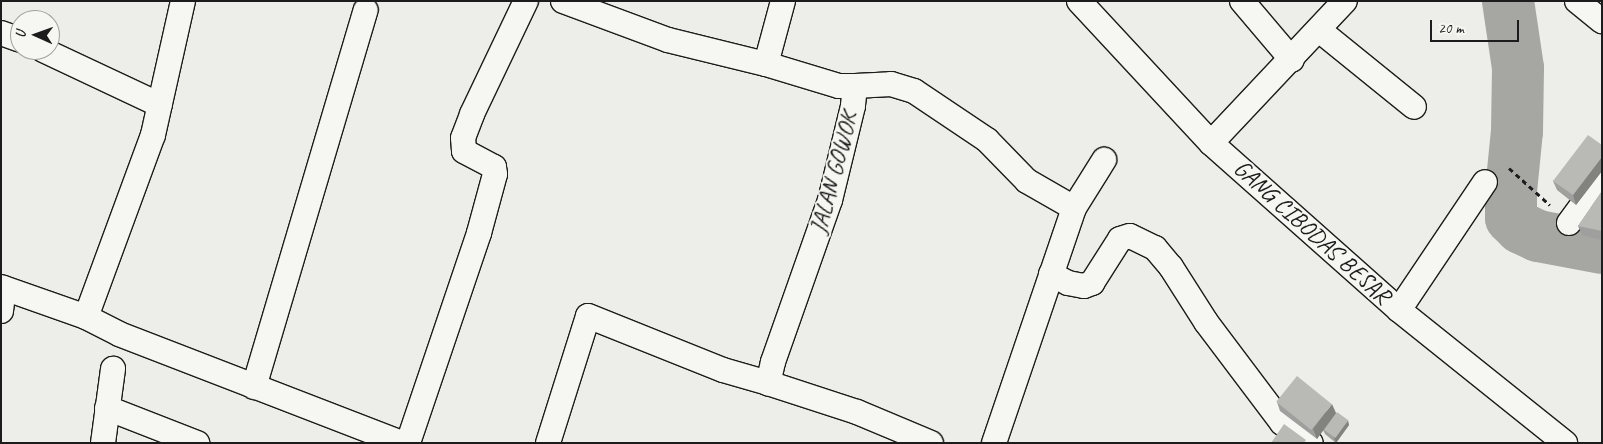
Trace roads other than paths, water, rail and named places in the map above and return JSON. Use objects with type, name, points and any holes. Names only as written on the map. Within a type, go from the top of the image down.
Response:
[{"type":"street","points":[[86,317],[153,135],[183,1]]},
{"type":"street","points":[[408,443],[478,234],[495,174],[494,167],[464,151],[463,138],[472,114],[526,1]]},
{"type":"street","name":"JALAN GOWOK","points":[[563,1],[668,40],[766,64],[840,86],[855,86],[853,106],[830,200],[773,362],[768,383]]},
{"type":"street","points":[[766,64],[783,1]]},
{"type":"street","name":"GANG CIBODAS BESAR","points":[[1079,1],[1212,143],[1400,310],[1562,442]]},
{"type":"street","points":[[1242,1],[1292,60]]},
{"type":"street","points":[[1212,143],[1292,60],[1345,1]]},
{"type":"street","points":[[1576,1],[1602,21]]},
{"type":"street","points":[[254,387],[366,10]]},
{"type":"street","points":[[1319,30],[1414,108]]},
{"type":"street","points":[[60,58],[160,105]]},
{"type":"street","points":[[855,86],[892,84],[914,91],[987,140],[1027,181],[1074,208]]},
{"type":"street","points":[[994,443],[1074,208],[1104,160]]},
{"type":"street","points":[[1569,223],[1602,178]]},
{"type":"street","points":[[1400,310],[1485,182]]},
{"type":"street","points":[[1051,274],[1068,283],[1084,286],[1092,283],[1120,239],[1130,236],[1155,248],[1171,268],[1206,322],[1282,423],[1311,443]]},
{"type":"street","points":[[2,295],[86,317],[119,334],[401,443]]},
{"type":"street","points":[[548,443],[588,316],[723,370],[858,412],[931,443]]},
{"type":"street","points":[[103,443],[113,369]]},
{"type":"street","points":[[107,408],[197,443]]},
{"type":"waterway","points":[[1508,1],[1518,68],[1517,131],[1511,191],[1511,218],[1521,228],[1538,236],[1602,248]]}]
